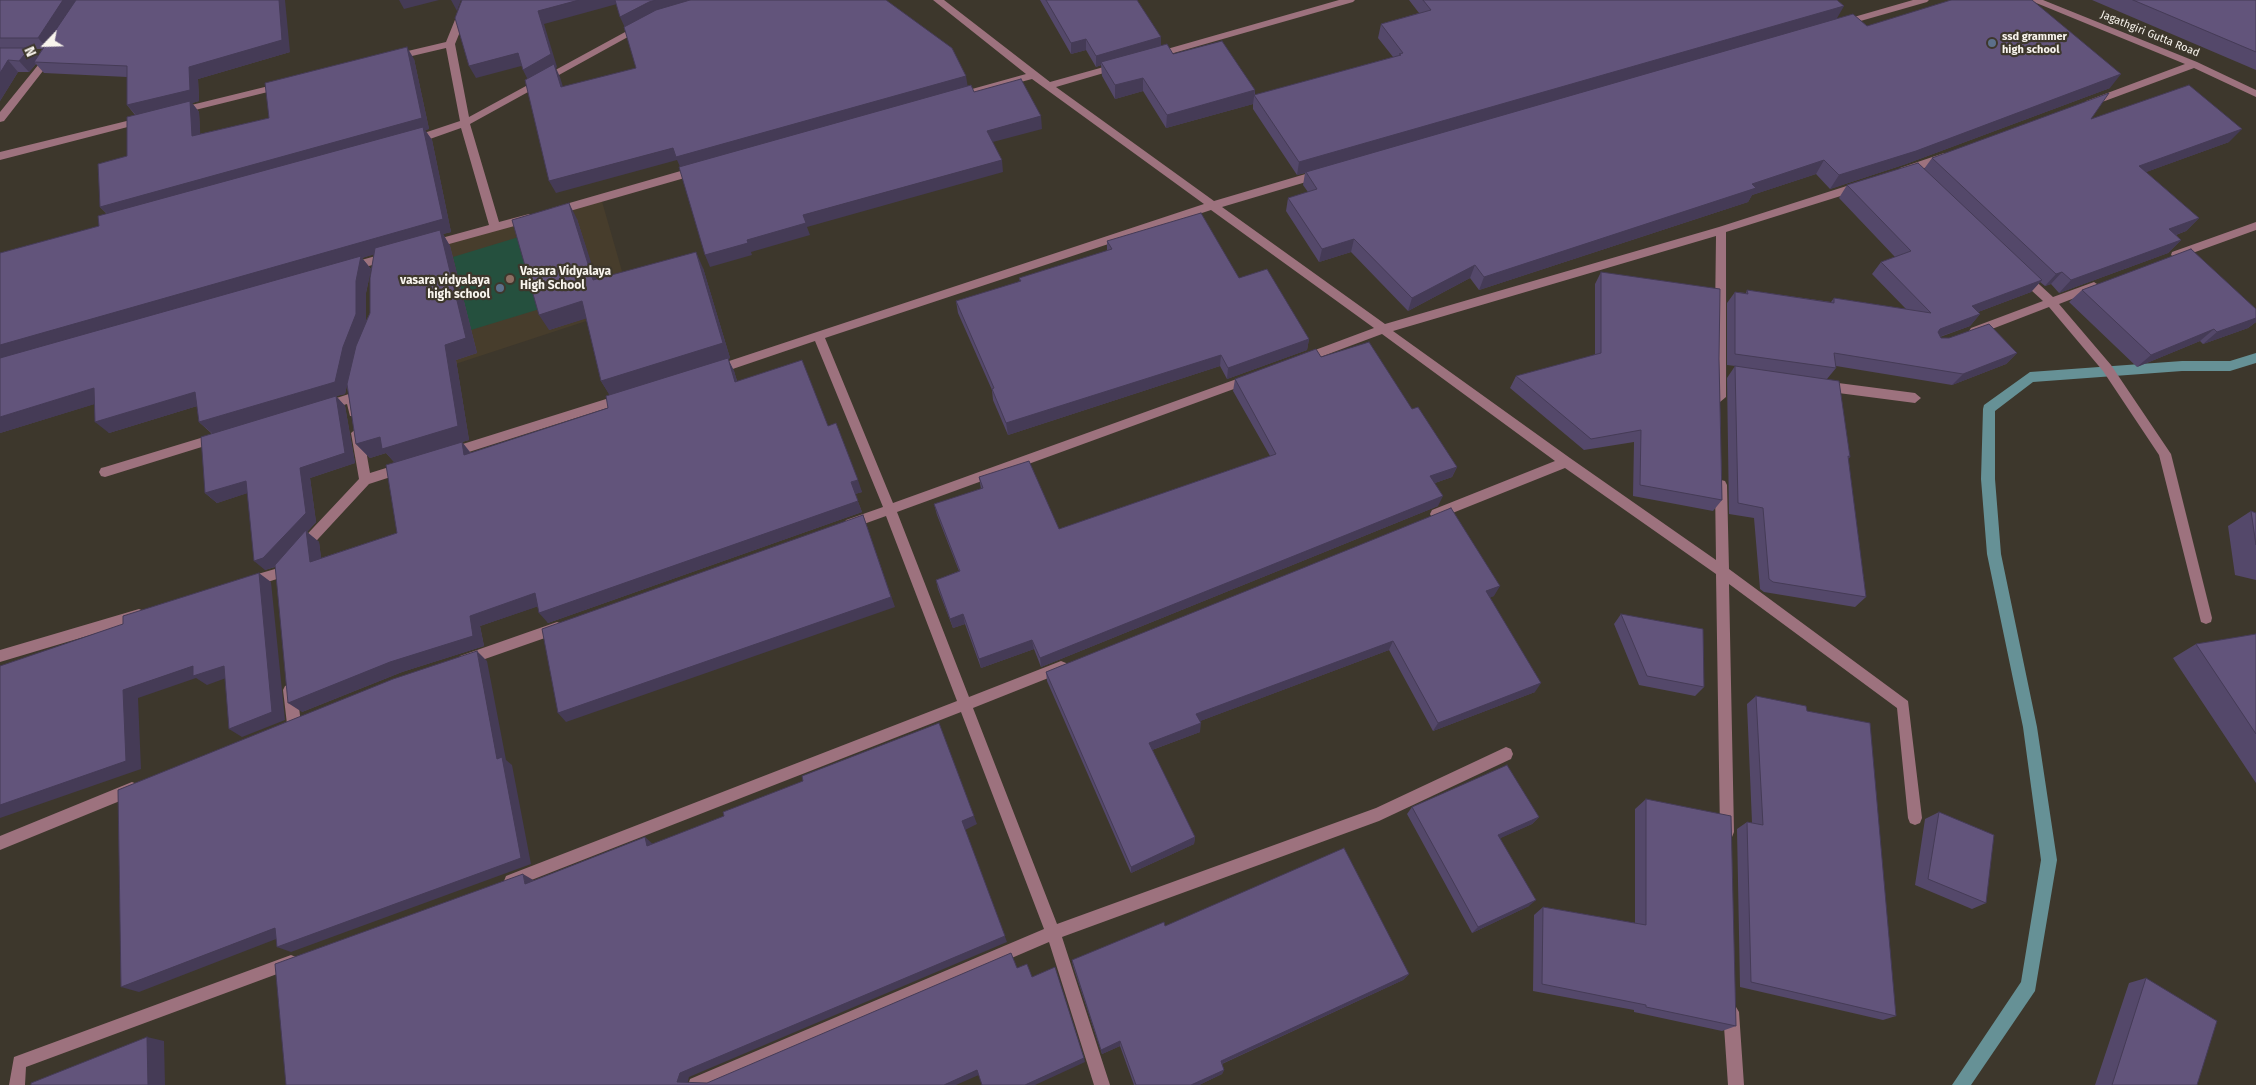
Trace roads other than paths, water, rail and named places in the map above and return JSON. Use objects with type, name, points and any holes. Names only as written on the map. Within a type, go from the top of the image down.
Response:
[{"type":"street","points":[[468,0],[450,44],[465,123],[495,228]]},
{"type":"street","points":[[938,0],[1048,86],[1566,462],[1722,571],[1903,705],[1915,818]]},
{"type":"street","points":[[1142,59],[1350,0]]},
{"type":"street","points":[[1828,28],[1924,0]]},
{"type":"street","name":"Jagathgiri Gutta Road","points":[[2034,0],[2194,64],[2256,94]]},
{"type":"street","points":[[406,143],[465,123],[649,24]]},
{"type":"street","points":[[383,60],[450,44]]},
{"type":"street","points":[[0,119],[54,50],[34,54]]},
{"type":"street","points":[[1048,86],[1124,64]]},
{"type":"street","points":[[2075,108],[2194,64]]},
{"type":"street","points":[[947,99],[1033,75]]},
{"type":"street","points":[[172,113],[287,84]]},
{"type":"street","points":[[0,156],[153,118]]},
{"type":"street","points":[[1892,175],[1915,172],[1957,152]]},
{"type":"street","points":[[416,249],[707,168]]},
{"type":"street","points":[[705,373],[819,337],[1214,205],[1329,172]]},
{"type":"street","points":[[1291,363],[1384,329],[1721,230],[1873,181]]},
{"type":"street","points":[[2163,260],[2256,226]]},
{"type":"street","points":[[1720,409],[1724,372],[1721,230]]},
{"type":"street","points":[[342,270],[398,254]]},
{"type":"street","points":[[377,276],[380,259]]},
{"type":"street","points":[[2016,269],[2051,302],[2107,368],[2165,454],[2206,618]]},
{"type":"street","points":[[1962,336],[2107,282]]},
{"type":"street","points":[[819,337],[890,510],[1053,933],[1102,1085]]},
{"type":"street","points":[[834,530],[1263,373]]},
{"type":"street","points":[[1807,384],[1915,398]]},
{"type":"street","points":[[314,410],[353,393],[365,480]]},
{"type":"street","points":[[440,456],[630,396]]},
{"type":"street","points":[[105,472],[228,435]]},
{"type":"street","points":[[1428,518],[1566,462]]},
{"type":"street","points":[[232,587],[279,578],[365,480],[412,465]]},
{"type":"street","points":[[1721,476],[1728,849]]},
{"type":"street","points":[[0,656],[149,612]]},
{"type":"street","points":[[456,663],[565,625]]},
{"type":"street","points":[[493,888],[966,706],[1077,661]]},
{"type":"street","points":[[289,677],[289,726],[312,717]]},
{"type":"street","points":[[696,1085],[1053,933],[1379,814],[1506,754]]},
{"type":"street","points":[[0,843],[147,784]]},
{"type":"street","points":[[17,1085],[19,1062],[307,956]]},
{"type":"street","points":[[1731,997],[1732,1047],[1736,1085]]},
{"type":"waterway","points":[[1961,1085],[2029,985],[2049,860],[2030,727],[1994,554],[1988,479],[1989,409],[2030,377],[2182,366],[2230,366],[2256,358]]},
{"type":"place","name":"ssd grammer high school","points":[[1992,43]]},
{"type":"place","name":"Vasara Vidyalaya High School","points":[[510,279]]},
{"type":"place","name":"vasara vidyalaya high school","points":[[500,288]]}]
